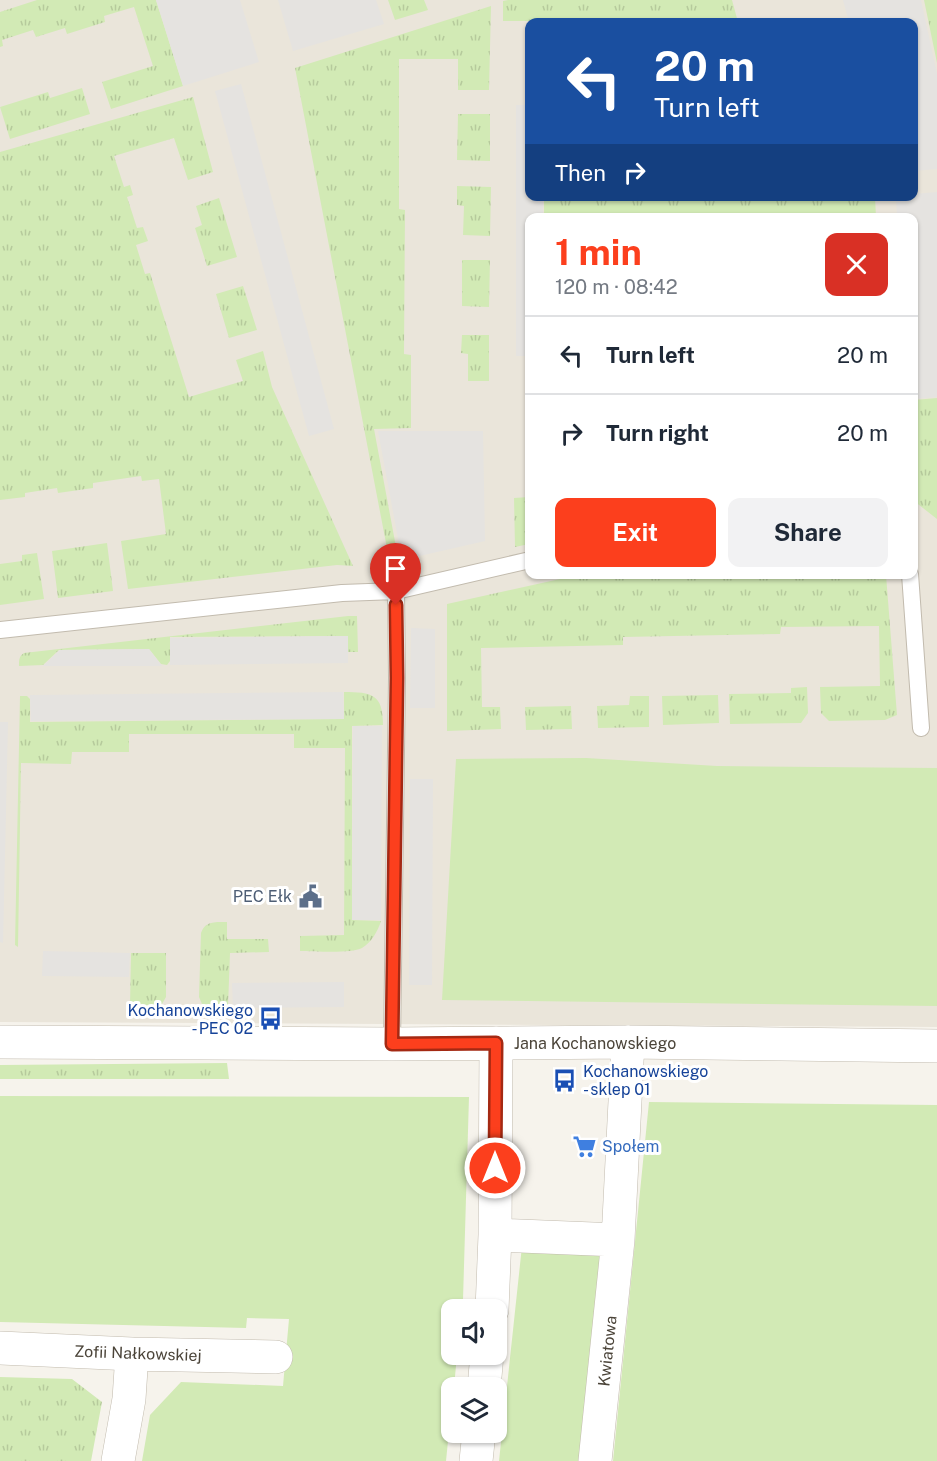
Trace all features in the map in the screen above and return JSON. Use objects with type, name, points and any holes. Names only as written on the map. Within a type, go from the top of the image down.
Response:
[{"type":"street","name":"Jana Kochanowskiego","points":[[0,1042],[392,1044],[628,1042],[937,1046]]},
{"type":"street","name":"Kwiatowa","points":[[595,1461],[618,1240],[628,1042]]},
{"type":"street","points":[[492,1299],[496,1043]]},
{"type":"street","points":[[495,1235],[618,1240]]},
{"type":"street","name":"Zofii Nałkowskiej","points":[[0,1348],[276,1357]]},
{"type":"street","points":[[118,1461],[129,1400],[132,1354]]},
{"type":"street","points":[[476,1461],[478,1443]]},
{"type":"lane","points":[[0,630],[342,593],[396,591],[525,561]]},
{"type":"lane","points":[[910,579],[921,728]]},
{"type":"lane","points":[[392,1044],[396,591]]},
{"type":"shaded area","points":[[0,0],[937,0],[937,1027],[0,1022]]},
{"type":"shaded area","points":[[156,0],[240,0],[259,62],[183,86]]},
{"type":"shaded area","points":[[278,0],[376,0],[384,24],[293,51]]},
{"type":"shaded area","points":[[843,0],[921,0],[937,74],[937,169],[918,171],[918,18],[848,18]]},
{"type":"shaded area","points":[[241,84],[334,429],[309,436],[215,91]]},
{"type":"shaded area","points":[[516,105],[525,105],[525,201],[543,201],[543,213],[525,213],[525,356],[516,356]]},
{"type":"shaded area","points":[[937,192],[937,397],[918,399],[918,213],[897,213],[896,201],[918,201],[918,194]]},
{"type":"shaded area","points":[[378,431],[483,431],[485,541],[402,560]]},
{"type":"shaded area","points":[[411,628],[435,629],[435,708],[410,708]]},
{"type":"shaded area","points":[[348,636],[348,663],[170,665],[170,638]]},
{"type":"shaded area","points":[[149,649],[162,666],[43,666],[60,650]]},
{"type":"shaded area","points":[[343,692],[344,719],[31,721],[30,695]]},
{"type":"shaded area","points":[[0,722],[8,722],[3,943],[0,942]]},
{"type":"shaded area","points":[[353,726],[382,726],[381,920],[352,920]]},
{"type":"shaded area","points":[[410,779],[433,779],[432,985],[409,985]]},
{"type":"shaded area","points":[[43,951],[130,953],[129,977],[42,976]]},
{"type":"shaded area","points":[[344,982],[344,1007],[233,1008],[232,983]]},
{"type":"green space","points":[[37,0],[156,0],[183,86],[111,109],[102,82],[153,66],[134,7],[104,16],[105,22],[67,34],[65,28],[36,37],[33,30],[2,40],[3,46],[0,47],[0,12]]},
{"type":"green space","points":[[388,0],[424,0],[428,10],[395,20]]},
{"type":"green space","points":[[732,0],[737,18],[525,18],[525,21],[503,21],[503,1]]},
{"type":"green space","points":[[924,0],[937,0],[937,63]]},
{"type":"green space","points":[[491,6],[489,90],[458,90],[458,59],[399,59],[399,209],[405,210],[404,354],[411,355],[411,428],[374,429],[399,563],[390,564],[295,68]]},
{"type":"green space","points":[[82,88],[90,114],[10,139],[0,107],[48,92],[50,98]]},
{"type":"green space","points":[[193,97],[213,172],[188,180],[174,138],[114,156],[124,187],[130,185],[133,195],[127,197],[137,228],[143,227],[148,241],[136,245],[145,274],[150,273],[189,397],[243,381],[236,360],[263,351],[272,387],[353,566],[337,565],[128,589],[121,541],[166,534],[159,479],[142,481],[141,476],[93,483],[93,488],[58,493],[57,488],[25,493],[25,497],[0,500],[0,152]]},
{"type":"green space","points":[[458,114],[490,114],[490,161],[457,160]]},
{"type":"green space","points":[[457,186],[491,187],[490,236],[463,235],[464,206],[457,205]]},
{"type":"green space","points":[[219,198],[237,257],[207,266],[195,228],[202,225],[196,206]]},
{"type":"green space","points":[[544,201],[875,201],[876,213],[544,213]]},
{"type":"green space","points":[[462,260],[490,260],[489,307],[462,306]]},
{"type":"green space","points":[[243,286],[257,330],[229,338],[216,294]]},
{"type":"green space","points":[[462,335],[489,335],[489,381],[468,381],[468,354],[461,353]]},
{"type":"green space","points":[[937,398],[937,519],[918,504],[918,400]]},
{"type":"green space","points":[[525,497],[525,545],[515,547],[514,498]]},
{"type":"green space","points":[[107,543],[113,591],[58,598],[52,551]]},
{"type":"green space","points":[[37,553],[44,599],[0,605],[0,564],[22,561],[22,555]]},
{"type":"green space","points":[[560,579],[886,579],[897,715],[885,720],[829,721],[821,713],[820,687],[880,686],[879,626],[781,627],[780,634],[623,637],[623,645],[481,648],[482,707],[500,707],[501,729],[447,731],[447,604]]},
{"type":"green space","points":[[357,616],[358,652],[348,652],[348,636],[170,637],[170,661],[167,665],[161,664],[149,649],[59,650],[43,665],[19,666],[21,655],[24,653]]},
{"type":"green space","points":[[807,687],[808,713],[801,723],[730,724],[729,694],[791,693],[791,688]]},
{"type":"green space","points":[[344,692],[369,694],[374,697],[381,707],[383,725],[352,726],[352,920],[381,921],[374,936],[365,946],[350,951],[300,951],[300,936],[344,935],[345,748],[294,748],[294,734],[129,734],[129,752],[72,752],[71,764],[21,763],[18,947],[15,945],[20,696],[27,696],[30,699],[30,722],[344,719]]},
{"type":"green space","points":[[718,695],[719,723],[663,725],[662,696]]},
{"type":"green space","points":[[630,696],[649,696],[649,727],[598,728],[597,706],[629,705]]},
{"type":"green space","points":[[571,706],[572,729],[526,730],[525,707]]},
{"type":"green space","points":[[586,758],[717,766],[937,768],[937,1006],[442,1000],[456,759]]},
{"type":"green space","points":[[227,922],[227,939],[268,939],[269,952],[230,953],[228,1007],[205,1007],[199,997],[201,933],[207,925]]},
{"type":"green space","points":[[131,953],[166,953],[166,997],[162,1004],[130,1006]]},
{"type":"green space","points":[[227,1063],[229,1079],[0,1079],[0,1065]]},
{"type":"green space","points":[[0,1096],[469,1097],[463,1299],[441,1299],[441,1365],[456,1365],[455,1377],[441,1377],[441,1443],[448,1443],[446,1461],[142,1461],[150,1415],[181,1382],[283,1386],[289,1319],[247,1318],[246,1328],[0,1322]]},
{"type":"green space","points":[[649,1102],[937,1105],[937,1461],[613,1461]]},
{"type":"green space","points":[[522,1246],[596,1251],[602,1259],[581,1461],[499,1461],[501,1443],[507,1443],[507,1386]]},
{"type":"green space","points":[[0,1377],[72,1379],[102,1402],[91,1461],[0,1461]]},
{"type":"place","name":"PEC Ełk","points":[[310,896]]},
{"type":"place","name":"Kochanowskiego - PEC 02","points":[[271,1019]]},
{"type":"place","name":"Kochanowskiego - sklep 01","points":[[565,1080]]},
{"type":"place","name":"Społem","points":[[584,1146]]},
{"type":"route","points":[[396,605],[392,1044],[496,1043],[495,1168]]}]
